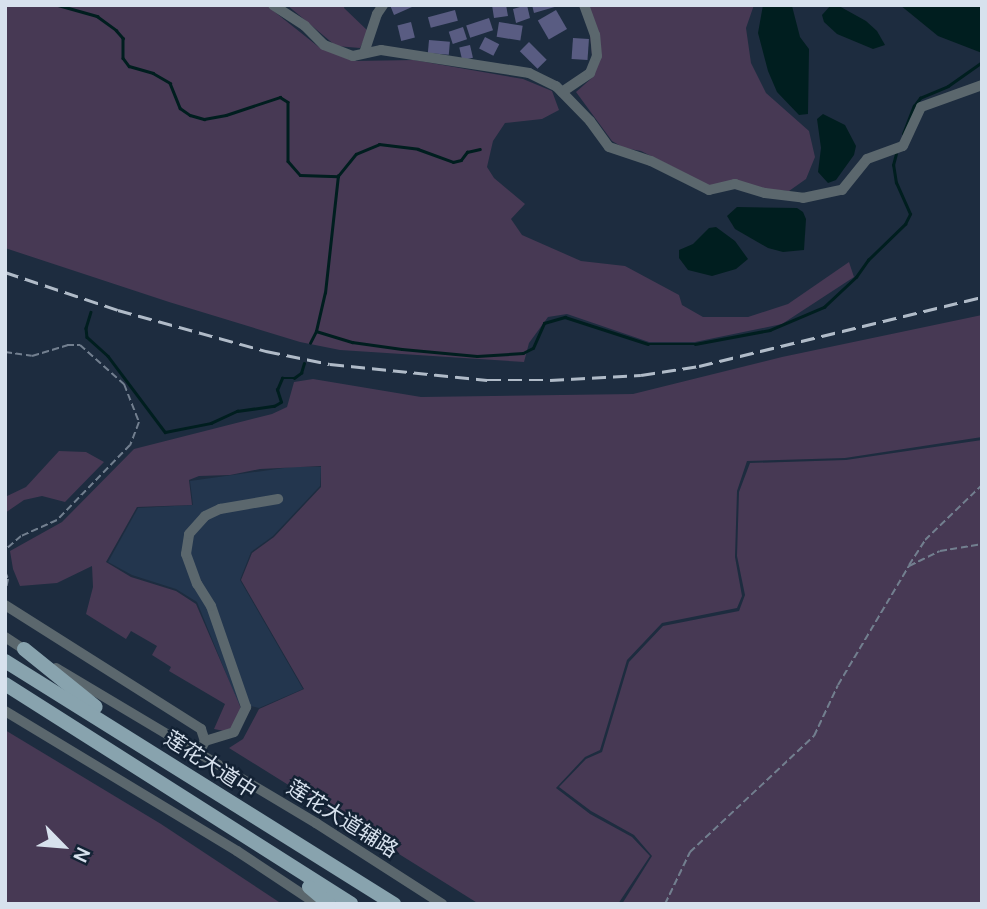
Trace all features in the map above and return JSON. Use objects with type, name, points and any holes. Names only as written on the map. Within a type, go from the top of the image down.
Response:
[{"type":"main road","points":[[24,649],[140,744]]},
{"type":"main road","name":"莲花大道中","points":[[5,661],[394,904]]},
{"type":"main road","name":"莲花大道中","points":[[5,684],[351,904]]},
{"type":"main road","points":[[271,854],[329,904]]},
{"type":"street","points":[[273,5],[305,26],[324,45],[353,56],[381,50],[528,73],[562,92],[590,121],[609,147],[651,161],[709,190],[735,184],[765,193],[803,198],[842,190],[867,159],[903,146],[921,107],[982,85]]},
{"type":"street","points":[[364,53],[377,14],[383,5]]},
{"type":"street","points":[[562,92],[590,73],[597,56],[595,35],[584,5]]},
{"type":"street","points":[[205,741],[234,732],[246,707],[211,606],[197,583],[186,554],[189,534],[205,516],[220,509],[278,499]]},
{"type":"street","points":[[5,605],[201,729],[205,741],[199,753]]},
{"type":"street","name":"莲花大道辅路","points":[[5,637],[199,753],[442,904]]},
{"type":"street","points":[[5,711],[237,851],[317,904]]},
{"type":"path","points":[[5,352],[32,356],[67,345],[80,345],[124,384],[139,422],[130,445],[57,520],[21,536],[5,550]]},
{"type":"path","points":[[665,904],[691,852],[814,736],[838,685],[925,540],[982,485]]},
{"type":"path","points":[[909,566],[940,551],[982,544]]},
{"type":"path","points":[[5,571],[8,579],[5,593]]},
{"type":"shaded area","points":[[5,5],[266,5],[320,48],[354,61],[414,60],[523,79],[552,91],[559,110],[542,119],[505,123],[493,141],[487,167],[494,178],[525,204],[511,219],[522,235],[581,261],[625,266],[679,295],[682,305],[703,317],[748,317],[788,304],[849,262],[854,277],[782,324],[695,342],[649,342],[567,314],[548,317],[529,343],[524,362],[340,350],[300,342],[169,302],[5,248]]},
{"type":"shaded area","points":[[287,5],[345,5],[344,8],[368,31],[360,48],[336,46]]},
{"type":"shaded area","points":[[587,5],[754,5],[746,28],[751,63],[766,93],[809,131],[815,157],[806,179],[789,191],[708,185],[641,151],[624,148],[612,141],[576,92],[594,76]]},
{"type":"shaded area","points":[[763,5],[792,6],[800,37],[809,49],[808,114],[799,115],[777,92],[768,71],[758,33]]},
{"type":"shaded area","points":[[831,5],[839,6],[866,21],[877,31],[885,45],[873,49],[837,34],[824,22],[822,15]]},
{"type":"shaded area","points":[[900,5],[982,5],[982,53],[938,36]]},
{"type":"shaded area","points":[[823,114],[845,125],[856,146],[854,155],[836,180],[828,183],[818,172],[821,148],[817,119]]},
{"type":"shaded area","points":[[737,207],[797,208],[803,212],[806,219],[804,250],[783,252],[768,248],[735,229],[727,216]]},
{"type":"shaded area","points":[[716,227],[735,241],[748,259],[736,269],[712,276],[688,270],[679,258],[679,250],[693,244],[709,228]]},
{"type":"shaded area","points":[[982,315],[982,437],[845,458],[747,461],[737,491],[735,557],[742,596],[737,608],[662,623],[627,660],[600,750],[585,757],[556,788],[590,814],[632,837],[650,856],[618,904],[479,904],[229,748],[243,739],[259,709],[304,689],[241,580],[252,553],[274,537],[321,487],[321,466],[260,469],[230,475],[199,476],[189,480],[192,505],[137,507],[106,562],[131,577],[176,591],[196,604],[240,706],[240,717],[229,732],[214,729],[225,704],[169,671],[171,667],[152,655],[157,646],[131,631],[126,639],[86,614],[93,587],[92,566],[57,583],[20,586],[13,569],[10,551],[62,522],[134,449],[272,414],[287,407],[294,382],[313,379],[421,397],[633,394],[782,357]]},
{"type":"shaded area","points":[[982,440],[982,904],[622,904],[652,856],[634,835],[591,811],[559,787],[586,759],[602,752],[629,662],[663,626],[739,611],[745,595],[737,556],[739,492],[750,463],[846,460]]},
{"type":"shaded area","points":[[59,451],[86,452],[104,462],[65,502],[42,496],[24,500],[5,513],[5,497],[26,487]]},
{"type":"shaded area","points":[[291,467],[321,467],[320,486],[273,536],[251,552],[240,580],[303,689],[259,708],[238,703],[197,602],[176,589],[132,575],[108,562],[138,508],[193,505],[190,481]]},
{"type":"shaded area","points":[[5,730],[161,824],[282,904],[5,904]]},
{"type":"building","points":[[390,5],[411,5],[412,7],[394,15]]},
{"type":"building","points":[[492,5],[506,5],[508,16],[494,18]]},
{"type":"building","points":[[527,5],[530,18],[516,23],[513,9]]},
{"type":"building","points":[[532,5],[558,5],[558,6],[534,13]]},
{"type":"building","points":[[455,10],[458,21],[431,28],[428,17]]},
{"type":"building","points":[[556,10],[567,29],[549,40],[538,20]]},
{"type":"building","points":[[489,18],[493,30],[470,38],[466,25]]},
{"type":"building","points":[[411,22],[415,38],[401,41],[397,25]]},
{"type":"building","points":[[499,22],[523,26],[520,41],[497,37]]},
{"type":"building","points":[[463,27],[467,39],[453,44],[449,32]]},
{"type":"building","points":[[485,37],[499,44],[493,56],[479,49]]},
{"type":"building","points":[[573,38],[589,39],[587,60],[572,59]]},
{"type":"building","points":[[429,40],[450,42],[449,55],[428,53]]},
{"type":"building","points":[[529,42],[547,60],[537,69],[520,51]]},
{"type":"building","points":[[470,45],[473,58],[462,60],[459,47]]},
{"type":"waterway","points":[[58,5],[97,16],[116,30],[123,38],[123,58],[129,66],[153,73],[170,83],[180,108],[190,115],[204,119],[226,115],[280,97],[288,102],[288,161],[300,175],[338,176],[356,154],[379,144],[418,149],[453,162],[461,160],[467,152],[480,149]]},
{"type":"waterway","points":[[903,134],[920,98],[948,86],[982,62]]},
{"type":"waterway","points":[[310,343],[316,331],[352,342],[402,349],[477,356],[523,353],[533,348],[544,323],[565,317],[648,344],[695,344],[770,330],[824,307],[905,224],[910,214],[896,183],[893,165],[896,154]]},
{"type":"waterway","points":[[316,331],[325,293],[338,176]]},
{"type":"waterway","points":[[91,312],[86,328],[87,337],[108,356],[165,432],[211,423],[237,411],[274,406],[281,402],[277,390],[282,378],[294,378],[301,373],[304,363]]},
{"type":"railway","points":[[5,272],[118,310],[266,351],[330,364],[487,380],[641,375],[699,366],[982,297]]}]
